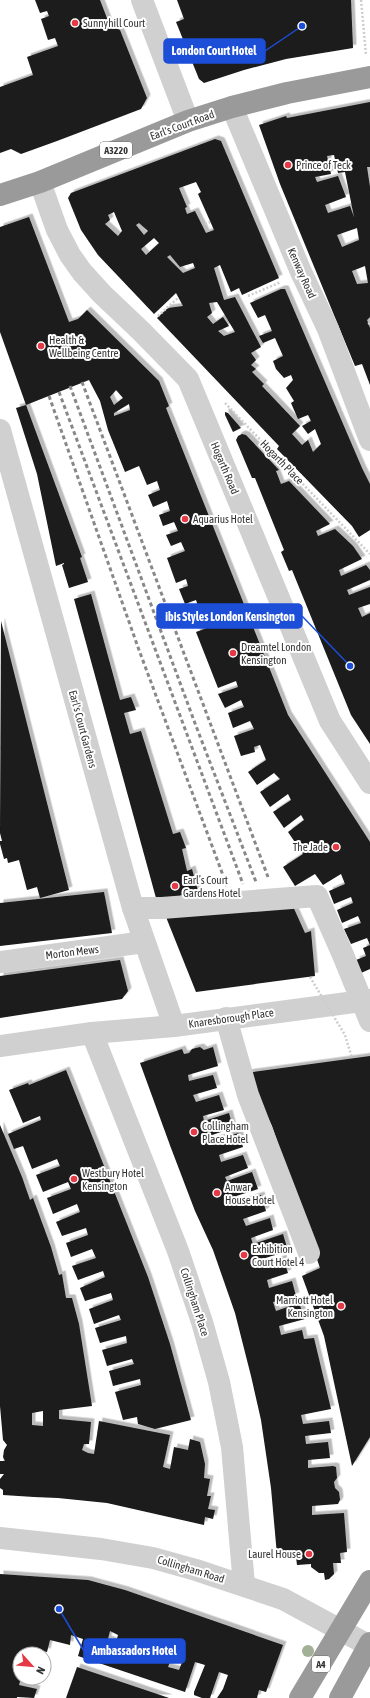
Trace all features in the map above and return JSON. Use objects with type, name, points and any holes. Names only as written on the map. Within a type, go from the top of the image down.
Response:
[{"type":"highway","name":"Earl's Court Road","points":[[0,195],[40,182],[188,121],[232,107],[287,93],[369,77]]},
{"type":"highway","name":"A4","points":[[300,1698],[370,1580]]},
{"type":"highway","points":[[340,1698],[369,1645]]},
{"type":"street","points":[[142,0],[188,121]]},
{"type":"street","name":"Kenway Road","points":[[232,107],[301,272],[328,329],[370,440]]},
{"type":"street","name":"Hogarth Road","points":[[40,182],[57,230],[70,256],[82,272],[102,294],[188,379],[330,721],[370,783]]},
{"type":"street","name":"Earl's Court Gardens","points":[[0,430],[132,908],[174,1026]]},
{"type":"street","points":[[132,908],[162,908],[317,896],[366,1001],[370,1022]]},
{"type":"street","name":"Morton Mews","points":[[0,962],[144,942]]},
{"type":"street","name":"Knaresborough Place","points":[[0,1046],[92,1033],[174,1026],[226,1018],[366,1001]]},
{"type":"street","points":[[226,1018],[248,1096],[309,1253]]},
{"type":"street","name":"Collingham Place","points":[[92,1033],[178,1251],[202,1322],[219,1382],[232,1447],[244,1585]]},
{"type":"street","name":"Collingham Road","points":[[0,1538],[102,1549],[152,1558],[244,1585],[283,1599],[369,1645]]},
{"type":"path","points":[[361,0],[369,77]]},
{"type":"path","points":[[205,224],[210,222]]},
{"type":"path","points":[[248,296],[301,272]]},
{"type":"path","name":"Hogarth Place","points":[[222,400],[370,554]]},
{"type":"path","points":[[310,977],[345,1035],[352,1058]]},
{"type":"building","points":[[35,0],[100,0],[110,26],[120,30],[147,98],[141,109],[57,141],[21,154],[11,149],[0,153],[0,87],[33,75],[27,57],[58,46],[55,38],[48,40],[41,19],[49,16],[47,11],[40,13]]},
{"type":"building","points":[[177,0],[351,0],[353,48],[286,59],[244,70],[204,83],[199,79],[176,22],[184,19]]},
{"type":"building","points":[[370,102],[370,167],[367,167],[370,187],[370,317],[367,320],[370,328],[370,385],[362,364],[355,366],[280,184],[259,125],[286,116],[287,118]],"holes":[[[334,155],[338,173],[345,172],[354,217],[350,206],[328,213],[325,205],[346,197],[338,176],[317,182],[315,177],[331,174],[327,156]],[[357,228],[359,240],[342,247],[337,235]],[[365,266],[368,283],[357,284],[352,271]]]},
{"type":"building","points":[[215,139],[221,141],[279,278],[242,295],[239,288],[231,292],[220,265],[214,268],[224,300],[235,297],[261,347],[251,353],[256,360],[251,365],[256,369],[252,372],[264,384],[262,386],[300,426],[292,434],[302,445],[308,440],[313,452],[321,444],[315,429],[308,434],[302,426],[311,421],[308,415],[298,419],[291,403],[294,401],[286,388],[293,380],[291,375],[284,378],[276,369],[273,361],[283,356],[275,338],[263,343],[259,336],[272,331],[265,315],[258,318],[250,303],[281,289],[285,289],[370,484],[370,530],[359,537],[352,526],[277,449],[279,446],[157,318],[168,308],[183,306],[176,293],[154,314],[98,255],[81,230],[68,198],[71,193]],"holes":[[[196,182],[201,192],[198,194],[214,230],[206,233],[195,211],[187,214],[185,208],[187,207],[179,188]],[[114,212],[122,231],[118,236],[105,224],[110,220],[108,215]],[[139,223],[148,231],[144,235],[136,225]],[[154,238],[159,243],[146,255],[141,249]],[[170,255],[180,267],[193,263],[195,268],[183,273],[167,257]],[[217,302],[235,332],[224,336],[218,331],[229,326],[223,317],[213,324],[207,317],[212,313],[209,303]]]},
{"type":"building","points":[[29,217],[69,322],[78,319],[87,310],[159,381],[169,406],[166,408],[288,715],[370,842],[370,945],[367,938],[351,944],[344,929],[361,923],[358,916],[342,923],[337,910],[353,903],[351,897],[334,904],[329,891],[345,884],[341,874],[323,885],[315,874],[295,886],[283,867],[303,854],[288,832],[304,820],[301,815],[284,828],[273,812],[291,800],[288,794],[270,807],[260,792],[280,779],[274,773],[257,785],[248,772],[266,760],[260,745],[254,747],[255,752],[241,756],[234,736],[254,729],[250,721],[233,728],[228,713],[244,707],[241,700],[225,708],[218,694],[238,687],[236,681],[218,688],[196,632],[215,625],[212,618],[193,626],[188,610],[198,606],[196,600],[185,604],[179,589],[188,586],[186,579],[176,583],[167,558],[185,551],[181,542],[171,546],[166,535],[178,531],[174,522],[163,526],[159,515],[170,511],[167,501],[153,507],[148,495],[160,490],[157,481],[147,485],[139,466],[125,472],[108,430],[100,401],[89,380],[26,405],[0,332],[0,227]],"holes":[[[116,390],[123,398],[114,405],[110,397]],[[129,404],[130,410],[114,416],[114,413]]]},
{"type":"building","points":[[26,405],[82,557],[80,558],[88,582],[69,588],[62,565],[64,563],[56,566],[37,474],[16,408]]},
{"type":"building","points":[[225,412],[228,413],[241,428],[233,432]]},
{"type":"building","points":[[242,434],[246,435],[279,470],[276,471],[281,484],[289,481],[330,524],[316,531],[318,536],[335,529],[353,546],[362,559],[339,570],[341,576],[366,565],[370,570],[370,580],[347,590],[349,595],[370,587],[370,604],[358,608],[362,617],[370,613],[370,744],[351,715],[292,570],[289,571],[281,552],[284,550],[255,478],[252,478],[236,440],[238,436]]},
{"type":"building","points":[[91,594],[120,700],[131,697],[136,710],[124,713],[130,734],[141,731],[173,834],[180,832],[186,848],[182,849],[187,871],[192,869],[198,891],[176,897],[156,898],[74,599]]},
{"type":"building","points":[[1,621],[69,890],[40,898],[37,887],[27,890],[19,860],[8,863],[7,858],[4,859],[0,844],[0,841],[2,841],[0,833]]},
{"type":"building","points":[[104,892],[112,933],[0,946],[0,903]]},
{"type":"building","points":[[291,902],[305,933],[311,931],[315,976],[196,992],[166,917]]},
{"type":"building","points":[[370,945],[370,969],[361,973],[356,960],[366,956],[363,948]]},
{"type":"building","points":[[120,960],[128,991],[122,999],[0,1018],[0,976]]},
{"type":"building","points":[[200,1047],[204,1050],[213,1047],[218,1066],[188,1075],[189,1081],[213,1075],[217,1088],[193,1095],[196,1102],[219,1095],[224,1110],[203,1116],[204,1121],[229,1113],[233,1128],[209,1136],[211,1140],[239,1133],[243,1147],[219,1155],[221,1162],[243,1155],[248,1168],[225,1177],[227,1181],[252,1172],[258,1189],[233,1197],[236,1203],[261,1195],[266,1211],[243,1219],[246,1226],[270,1218],[273,1230],[251,1238],[253,1244],[283,1234],[288,1251],[259,1260],[262,1266],[283,1258],[288,1273],[267,1280],[269,1288],[292,1281],[296,1296],[273,1302],[276,1311],[299,1303],[305,1319],[279,1326],[281,1335],[302,1330],[304,1339],[314,1338],[331,1409],[301,1415],[303,1424],[329,1421],[331,1433],[305,1436],[306,1444],[328,1442],[330,1458],[308,1460],[308,1468],[336,1467],[337,1478],[334,1482],[335,1488],[339,1492],[340,1500],[338,1504],[312,1506],[312,1515],[344,1513],[347,1552],[340,1553],[341,1563],[333,1563],[334,1574],[329,1579],[325,1580],[324,1573],[319,1573],[311,1567],[311,1564],[297,1565],[296,1557],[281,1559],[280,1554],[277,1555],[271,1488],[261,1420],[235,1313],[213,1250],[195,1211],[140,1063],[182,1049],[184,1054],[189,1053],[192,1049]]},
{"type":"building","name":"Marriott Hotel Kensington","points":[[370,1056],[370,1437],[352,1466],[324,1336],[302,1276],[320,1268],[272,1126],[246,1073]]},
{"type":"building","points":[[66,1070],[148,1277],[170,1344],[191,1420],[155,1429],[138,1424],[137,1417],[123,1420],[115,1392],[141,1385],[140,1379],[113,1386],[109,1371],[134,1364],[132,1359],[107,1366],[102,1350],[127,1343],[126,1336],[100,1343],[95,1328],[121,1320],[119,1315],[94,1324],[89,1309],[113,1300],[111,1293],[85,1301],[80,1288],[105,1277],[103,1271],[78,1280],[72,1266],[96,1258],[92,1249],[71,1257],[66,1243],[88,1235],[86,1228],[62,1236],[56,1222],[80,1212],[77,1204],[53,1214],[47,1198],[71,1189],[68,1182],[43,1192],[36,1175],[60,1166],[57,1159],[32,1169],[23,1146],[14,1149],[8,1134],[41,1120],[40,1116],[23,1123],[9,1090],[28,1083],[29,1085]]},
{"type":"building","points":[[0,1125],[30,1200],[33,1198],[51,1247],[59,1275],[62,1274],[66,1298],[72,1298],[79,1324],[92,1406],[59,1410],[59,1419],[91,1422],[89,1444],[84,1444],[82,1450],[94,1454],[99,1421],[170,1435],[163,1467],[170,1469],[174,1447],[188,1450],[190,1439],[200,1442],[205,1464],[204,1478],[210,1479],[207,1496],[211,1496],[208,1509],[215,1510],[213,1519],[205,1517],[204,1525],[107,1503],[58,1498],[3,1495],[3,1490],[0,1488],[0,1479],[4,1474],[0,1474],[0,1461],[5,1461],[3,1457],[4,1450],[7,1445],[3,1440],[0,1406]],"holes":[[[43,1411],[43,1426],[32,1425],[32,1413]]]},
{"type":"building","points":[[0,1574],[88,1580],[125,1590],[283,1645],[266,1692],[259,1690],[257,1698],[217,1698],[223,1689],[228,1675],[219,1672],[210,1698],[202,1698],[194,1695],[205,1665],[195,1662],[185,1692],[78,1656],[83,1639],[71,1635],[70,1645],[50,1640],[48,1646],[12,1646],[12,1686],[24,1686],[37,1689],[34,1698],[0,1698]],"holes":[[[110,1631],[118,1635],[116,1642],[108,1639]],[[127,1646],[137,1649],[134,1657],[125,1654]],[[151,1648],[161,1652],[157,1663],[147,1659]],[[172,1656],[183,1660],[179,1670],[168,1667]]]},
{"type":"building","points":[[77,1667],[169,1698],[66,1698]]},
{"type":"railway","points":[[82,382],[268,877]]},
{"type":"railway","points":[[70,386],[196,726],[256,882]]},
{"type":"railway","points":[[59,392],[243,884]]},
{"type":"railway","points":[[49,396],[139,650],[227,886]]},
{"type":"place","name":"Sunnyhill Court","points":[[75,23]]},
{"type":"place","name":"London Court Hotel","points":[[302,26]]},
{"type":"place","name":"Prince of Teck","points":[[288,165]]},
{"type":"place","name":"Health & Wellbeing Centre","points":[[41,346]]},
{"type":"place","name":"Aquarius Hotel","points":[[185,519]]},
{"type":"place","name":"Dreamtel London Kensington","points":[[233,653]]},
{"type":"place","name":"ibis Styles London Kensington","points":[[350,666]]},
{"type":"place","name":"The Jade","points":[[336,847]]},
{"type":"place","name":"Earl’s Court Gardens Hotel","points":[[175,886]]},
{"type":"place","name":"Collingham Place Hotel","points":[[194,1132]]},
{"type":"place","name":"Westbury Hotel Kensington","points":[[74,1179]]},
{"type":"place","name":"Anwar House Hotel","points":[[217,1193]]},
{"type":"place","name":"Exhibition Court Hotel 4","points":[[244,1255]]},
{"type":"place","name":"Marriott Hotel Kensington","points":[[341,1306]]},
{"type":"place","name":"Laurel House","points":[[309,1554]]},
{"type":"place","name":"Ambassadors Hotel","points":[[59,1609]]}]
